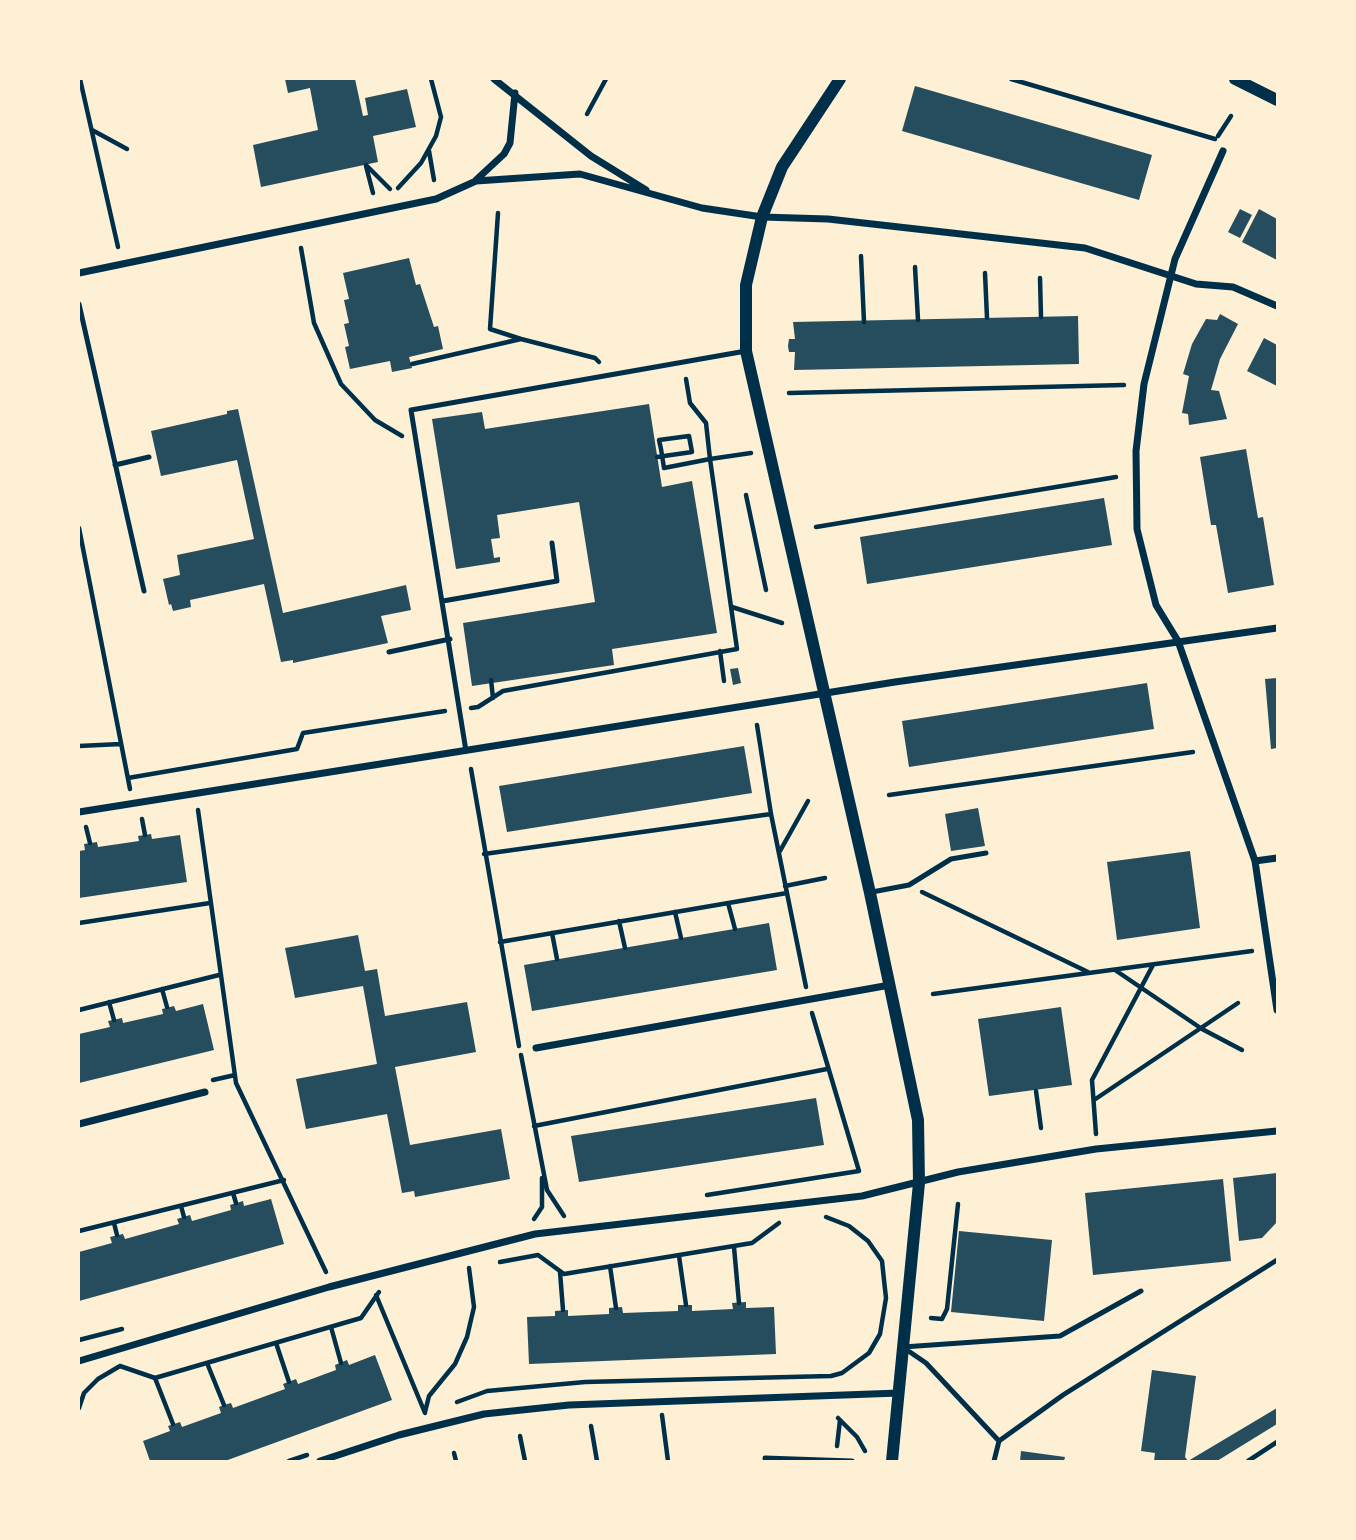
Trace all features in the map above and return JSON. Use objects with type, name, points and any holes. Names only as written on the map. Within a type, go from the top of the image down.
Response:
[{"type":"street","points":[[494,79],[591,156],[655,195]]},
{"type":"street","points":[[840,79],[782,167],[762,217],[746,285],[746,351],[891,985],[918,1120],[919,1183],[892,1461]]},
{"type":"street","points":[[1235,79],[1277,100]]},
{"type":"street","points":[[79,273],[436,199],[476,181],[504,154],[510,143],[515,93]]},
{"type":"street","points":[[1223,151],[1175,259],[1144,384],[1136,451],[1137,529],[1156,606],[1178,641],[1255,861],[1277,1010]]},
{"type":"street","points":[[476,181],[580,174],[702,208],[762,217],[828,219],[1086,248],[1196,284],[1233,287],[1277,306]]},
{"type":"street","points":[[79,812],[824,694],[1277,628]]},
{"type":"street","points":[[1255,861],[1277,858]]},
{"type":"street","points":[[536,1048],[891,985]]},
{"type":"street","points":[[79,1124],[205,1091]]},
{"type":"street","points":[[79,1361],[329,1287],[534,1234],[862,1196],[958,1172],[1096,1149],[1277,1131]]},
{"type":"street","points":[[320,1461],[399,1435],[484,1415],[598,1403],[899,1393]]},
{"type":"lane","points":[[79,304],[144,591]]},
{"type":"lane","points":[[466,751],[411,410],[746,351]]},
{"type":"lane","points":[[115,465],[149,457]]},
{"type":"lane","points":[[443,601],[557,581],[552,543]]},
{"type":"lane","points":[[389,652],[450,639]]},
{"type":"lane","points":[[870,892],[909,886],[951,859],[986,853]]},
{"type":"lane","points":[[994,1461],[999,1441],[1063,1395],[1277,1260]]},
{"type":"lane","points":[[903,1348],[1060,1336],[1142,1291]]},
{"type":"lane","points":[[903,1348],[926,1363],[999,1441]]},
{"type":"lane","points":[[765,1458],[852,1461]]},
{"type":"path","points":[[80,79],[118,247]]},
{"type":"path","points":[[398,188],[429,150],[441,117],[431,79]]},
{"type":"path","points":[[587,114],[606,79]]},
{"type":"path","points":[[1011,79],[1216,140],[1231,116]]},
{"type":"path","points":[[92,130],[127,149]]},
{"type":"path","points":[[429,150],[434,180]]},
{"type":"path","points":[[373,193],[366,165],[390,189]]},
{"type":"path","points":[[498,213],[490,330],[595,358]]},
{"type":"path","points":[[301,248],[314,323],[341,384],[375,420],[418,446]]},
{"type":"path","points":[[861,256],[864,322]]},
{"type":"path","points":[[915,267],[918,320]]},
{"type":"path","points":[[985,273],[987,318]]},
{"type":"path","points":[[1040,278],[1041,317]]},
{"type":"path","points":[[412,364],[522,339]]},
{"type":"path","points":[[128,778],[297,749],[303,733],[478,707],[503,691],[737,649],[706,423],[690,403],[686,379]]},
{"type":"path","points":[[789,393],[1124,385]]},
{"type":"path","points":[[657,457],[692,452],[689,436],[659,440],[664,468],[769,450]]},
{"type":"path","points":[[816,527],[1116,477]]},
{"type":"path","points":[[746,495],[765,590]]},
{"type":"path","points":[[79,528],[133,803]]},
{"type":"path","points":[[732,607],[782,623]]},
{"type":"path","points":[[720,651],[724,681]]},
{"type":"path","points":[[491,680],[493,698]]},
{"type":"path","points":[[757,725],[771,814],[809,1001],[859,1171]]},
{"type":"path","points":[[79,746],[121,744]]},
{"type":"path","points":[[889,795],[1194,751]]},
{"type":"path","points":[[471,769],[484,854],[547,1190],[565,1217]]},
{"type":"path","points":[[780,851],[808,801]]},
{"type":"path","points":[[198,810],[236,1083],[326,1272]]},
{"type":"path","points":[[484,854],[771,814]]},
{"type":"path","points":[[142,819],[145,835]]},
{"type":"path","points":[[86,827],[90,843]]},
{"type":"path","points":[[785,886],[825,878]]},
{"type":"path","points":[[909,886],[1090,973]]},
{"type":"path","points":[[500,942],[787,893]]},
{"type":"path","points":[[79,923],[210,903]]},
{"type":"path","points":[[728,903],[735,929]]},
{"type":"path","points":[[675,912],[681,938]]},
{"type":"path","points":[[619,921],[625,948]]},
{"type":"path","points":[[552,933],[556,960]]},
{"type":"path","points":[[933,994],[1252,951]]},
{"type":"path","points":[[1096,1149],[1092,1080],[1153,965]]},
{"type":"path","points":[[1114,970],[1202,1029],[1242,1050]]},
{"type":"path","points":[[79,1010],[219,975]]},
{"type":"path","points":[[162,989],[167,1007]]},
{"type":"path","points":[[109,1002],[114,1020]]},
{"type":"path","points":[[1094,1100],[1238,1003]]},
{"type":"path","points":[[534,1126],[827,1069]]},
{"type":"path","points":[[1036,1091],[1041,1128]]},
{"type":"path","points":[[526,1226],[542,1207],[541,1160]]},
{"type":"path","points":[[79,1231],[284,1180]]},
{"type":"path","points":[[233,1193],[236,1203]]},
{"type":"path","points":[[931,1318],[942,1319],[947,1309],[958,1204]]},
{"type":"path","points":[[181,1206],[184,1217]]},
{"type":"path","points":[[450,1404],[487,1391],[585,1382],[831,1376],[842,1373],[869,1353],[880,1334],[886,1298],[881,1261],[868,1241],[849,1226],[818,1216]]},
{"type":"path","points":[[497,1263],[538,1255],[564,1274],[752,1243],[779,1223],[792,1221]]},
{"type":"path","points":[[114,1223],[117,1235]]},
{"type":"path","points":[[734,1247],[739,1303]]},
{"type":"path","points":[[679,1256],[686,1305]]},
{"type":"path","points":[[457,1271],[483,1265]]},
{"type":"path","points":[[610,1266],[616,1308]]},
{"type":"path","points":[[425,1413],[429,1396],[455,1364],[467,1337],[474,1307],[469,1268]]},
{"type":"path","points":[[560,1271],[563,1310]]},
{"type":"path","points":[[79,1408],[83,1393],[98,1379],[120,1366],[151,1379],[155,1378],[361,1318],[378,1293],[425,1413]]},
{"type":"path","points":[[331,1327],[341,1363]]},
{"type":"path","points":[[276,1343],[289,1382]]},
{"type":"path","points":[[207,1363],[224,1405]]},
{"type":"path","points":[[155,1378],[173,1424]]},
{"type":"path","points":[[413,1418],[438,1409]]},
{"type":"path","points":[[662,1411],[668,1461]]},
{"type":"path","points":[[835,1461],[839,1419],[857,1437],[869,1461]]},
{"type":"path","points":[[591,1426],[597,1461]]},
{"type":"path","points":[[520,1436],[525,1461]]},
{"type":"path","points":[[1248,1461],[1277,1442]]},
{"type":"path","points":[[289,1461],[313,1452]]},
{"type":"path","points":[[454,1453],[456,1461]]},
{"type":"building","points":[[285,79],[355,79],[363,116],[368,115],[365,98],[407,89],[416,127],[373,136],[378,162],[261,187],[253,145],[318,130],[310,88],[288,93]]},
{"type":"building","points":[[915,86],[1152,155],[1139,200],[902,131]]},
{"type":"building","points":[[1240,209],[1252,215],[1240,238],[1228,232]]},
{"type":"building","points":[[1259,209],[1277,219],[1277,260],[1242,242]]},
{"type":"building","points":[[409,258],[416,285],[420,284],[434,327],[438,326],[443,349],[409,357],[412,368],[392,372],[390,361],[350,369],[344,324],[349,323],[344,300],[349,299],[343,273]]},
{"type":"building","points":[[1220,314],[1238,324],[1220,359],[1211,390],[1219,391],[1227,419],[1189,425],[1188,414],[1182,413],[1189,376],[1183,374],[1192,344],[1206,319],[1217,320]]},
{"type":"building","points":[[1078,316],[1079,364],[794,370],[795,352],[789,352],[788,346],[789,339],[795,339],[793,322]]},
{"type":"building","points":[[1264,338],[1277,345],[1277,386],[1247,371]]},
{"type":"building","points":[[649,404],[662,487],[692,481],[717,633],[612,649],[614,665],[472,686],[463,623],[595,602],[579,502],[497,515],[500,538],[491,539],[494,558],[500,557],[500,562],[456,569],[432,419],[482,412],[485,429]]},
{"type":"building","points":[[238,409],[283,613],[406,585],[411,610],[381,616],[388,643],[293,663],[293,660],[281,662],[264,584],[190,600],[191,607],[173,611],[171,604],[169,605],[163,579],[180,575],[177,555],[254,539],[237,460],[161,476],[151,431],[227,414],[227,411]]},
{"type":"building","points":[[1246,449],[1258,518],[1263,517],[1274,585],[1228,593],[1216,525],[1211,525],[1200,457]]},
{"type":"building","points":[[1104,498],[1112,545],[867,584],[860,537]]},
{"type":"building","points":[[738,668],[741,683],[733,685],[730,669]]},
{"type":"building","points":[[1277,678],[1277,748],[1271,749],[1265,679]]},
{"type":"building","points":[[1147,683],[1154,729],[909,767],[902,721]]},
{"type":"building","points":[[744,746],[752,793],[507,832],[499,786]]},
{"type":"building","points":[[978,808],[985,846],[951,851],[945,814]]},
{"type":"building","points":[[151,834],[152,839],[180,835],[187,882],[79,898],[79,851],[85,850],[84,844],[97,842],[98,847],[139,841],[138,836]]},
{"type":"building","points":[[1190,851],[1200,928],[1117,940],[1107,862]]},
{"type":"building","points":[[769,923],[777,970],[532,1011],[524,965]]},
{"type":"building","points":[[358,935],[365,971],[377,969],[385,1016],[467,1002],[476,1052],[395,1067],[410,1145],[501,1129],[510,1179],[415,1197],[414,1191],[402,1193],[387,1114],[306,1129],[296,1079],[377,1064],[363,986],[295,998],[285,948]]},
{"type":"building","points":[[203,1004],[214,1050],[79,1083],[79,1034],[110,1027],[108,1021],[122,1018],[123,1023],[163,1014],[162,1009],[174,1006],[176,1011]]},
{"type":"building","points":[[1061,1007],[1072,1085],[989,1096],[978,1019]]},
{"type":"building","points":[[816,1098],[824,1145],[579,1182],[571,1136]]},
{"type":"building","points":[[1277,1173],[1277,1222],[1262,1238],[1239,1241],[1233,1178]]},
{"type":"building","points":[[1223,1179],[1231,1261],[1093,1275],[1085,1193]]},
{"type":"building","points":[[271,1199],[284,1244],[79,1301],[79,1252],[112,1243],[110,1237],[123,1234],[125,1239],[179,1224],[177,1219],[190,1215],[192,1221],[231,1210],[230,1205],[243,1201],[244,1206]]},
{"type":"building","points":[[959,1231],[1052,1240],[1044,1321],[951,1312]]},
{"type":"building","points":[[746,1302],[746,1308],[774,1307],[776,1354],[529,1364],[527,1317],[555,1316],[555,1311],[568,1310],[568,1316],[609,1314],[609,1308],[622,1307],[623,1313],[678,1311],[678,1305],[692,1305],[692,1311],[733,1309],[732,1303]]},
{"type":"building","points":[[375,1355],[392,1400],[225,1461],[150,1461],[143,1441],[170,1431],[168,1426],[180,1422],[182,1427],[221,1413],[219,1407],[224,1405],[231,1403],[233,1408],[285,1389],[283,1384],[296,1379],[298,1384],[336,1370],[335,1365],[347,1360],[349,1365]]},
{"type":"building","points":[[1152,1370],[1196,1376],[1185,1457],[1188,1461],[1154,1461],[1155,1453],[1141,1451]]},
{"type":"building","points":[[1277,1408],[1277,1424],[1217,1461],[1188,1461]]},
{"type":"building","points":[[1021,1451],[1065,1457],[1064,1461],[1020,1461]]}]
